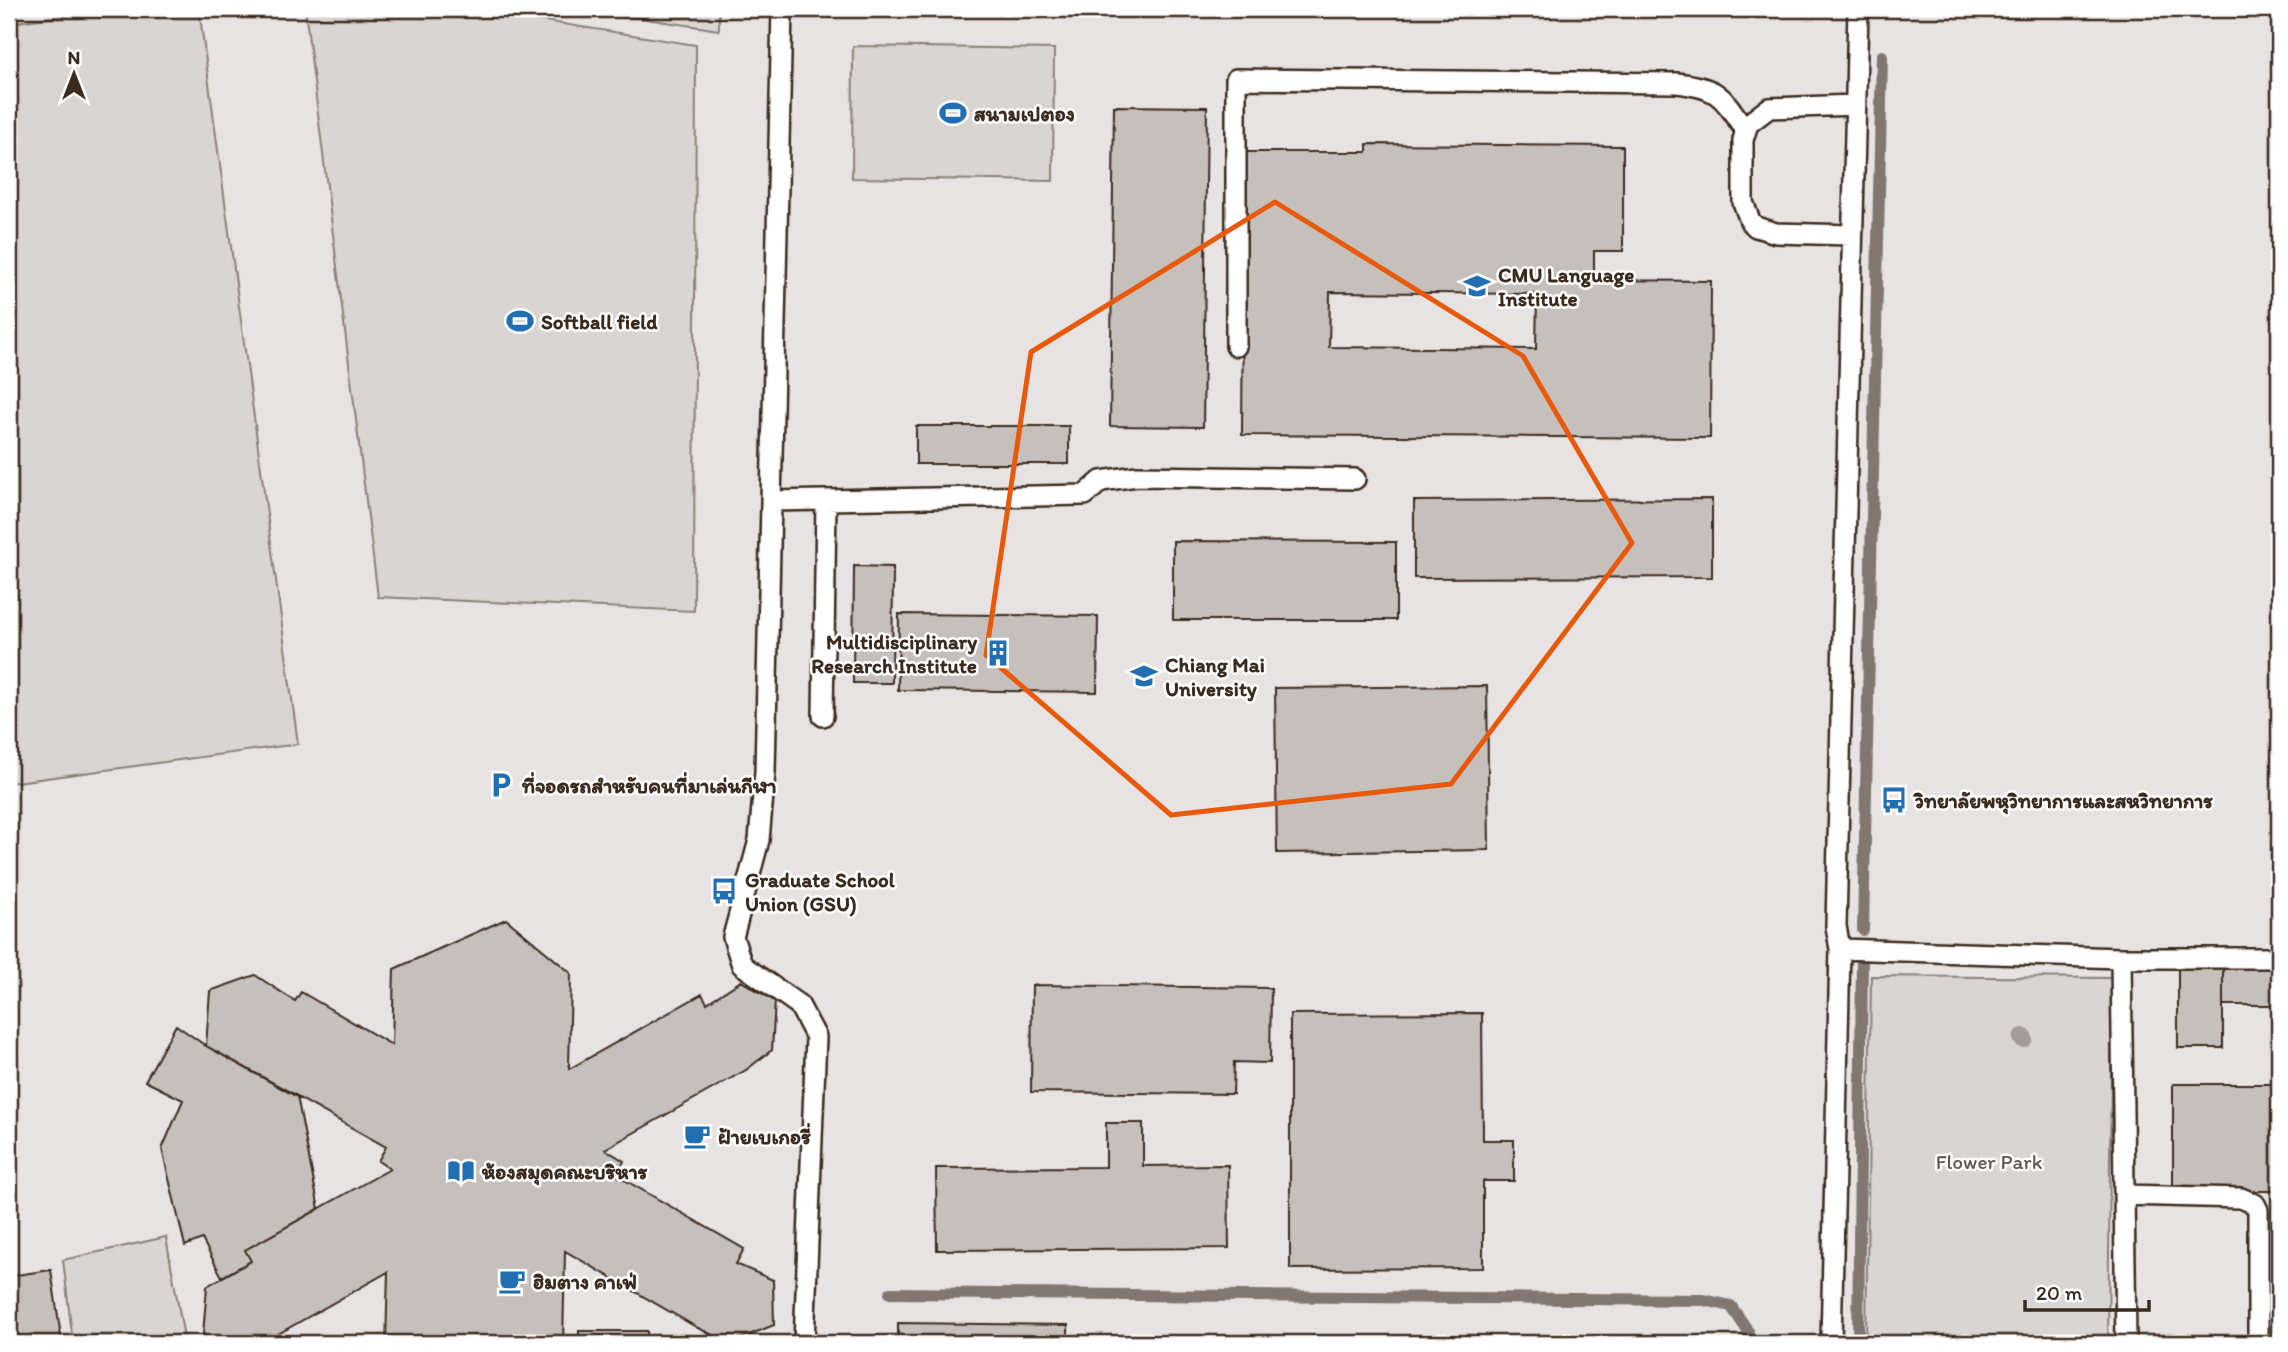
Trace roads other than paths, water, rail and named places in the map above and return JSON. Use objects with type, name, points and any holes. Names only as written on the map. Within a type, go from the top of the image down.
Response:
[{"type":"lane","points":[[782,9],[765,772],[759,840],[733,937],[742,965],[799,1005],[816,1037],[804,1343]]},
{"type":"lane","points":[[1840,949],[1836,926],[1858,9]]},
{"type":"lane","points":[[1831,1343],[1858,9]]},
{"type":"lane","points":[[1236,346],[1236,79],[1677,83],[1714,91],[1724,99],[1745,130]]},
{"type":"lane","points":[[1852,235],[1776,233],[1756,227],[1750,221],[1743,202],[1742,180],[1745,130],[1759,114],[1769,108],[1855,105]]},
{"type":"lane","points":[[771,501],[1085,495],[1101,481],[1137,477],[1355,479]]},
{"type":"lane","points":[[823,716],[826,500]]},
{"type":"lane","points":[[1840,949],[2121,958],[2279,958]]},
{"type":"lane","points":[[2121,958],[2126,1343]]},
{"type":"lane","points":[[2124,1195],[2241,1198],[2255,1204],[2258,1210],[2258,1343]]},
{"type":"waterway","points":[[1863,930],[1882,56]]},
{"type":"waterway","points":[[1858,1343],[1862,960]]},
{"type":"waterway","points":[[890,1293],[1704,1300],[1731,1306],[1748,1331],[1748,1343]]},
{"type":"place","name":"สนามเปตอง","points":[[953,113]]},
{"type":"place","name":"CMU Language Institute","points":[[1477,286]]},
{"type":"place","name":"Softball field","points":[[520,321]]},
{"type":"place","name":"Multidisciplinary Research Institute","points":[[998,653]]},
{"type":"place","name":"Chiang Mai University","points":[[1144,676]]},
{"type":"place","name":"ที่จอดรถสำหรับคนที่มาเล่นกีฬา","points":[[501,785]]},
{"type":"place","name":"วิทยาลัยพหุวิทยาการและสหวิทยาการ","points":[[1894,800]]},
{"type":"place","name":"Graduate School Union (GSU)","points":[[724,891]]},
{"type":"place","name":"ฝ้ายเบเกอรี่","points":[[697,1136]]},
{"type":"place","name":"ห้องสมุดคณะบริหาร","points":[[461,1171]]},
{"type":"place","name":"ฮิมตาง คาเฟ่","points":[[512,1281]]},
{"type":"park label","name":"Flower Park","points":[[1989,1161]]}]
